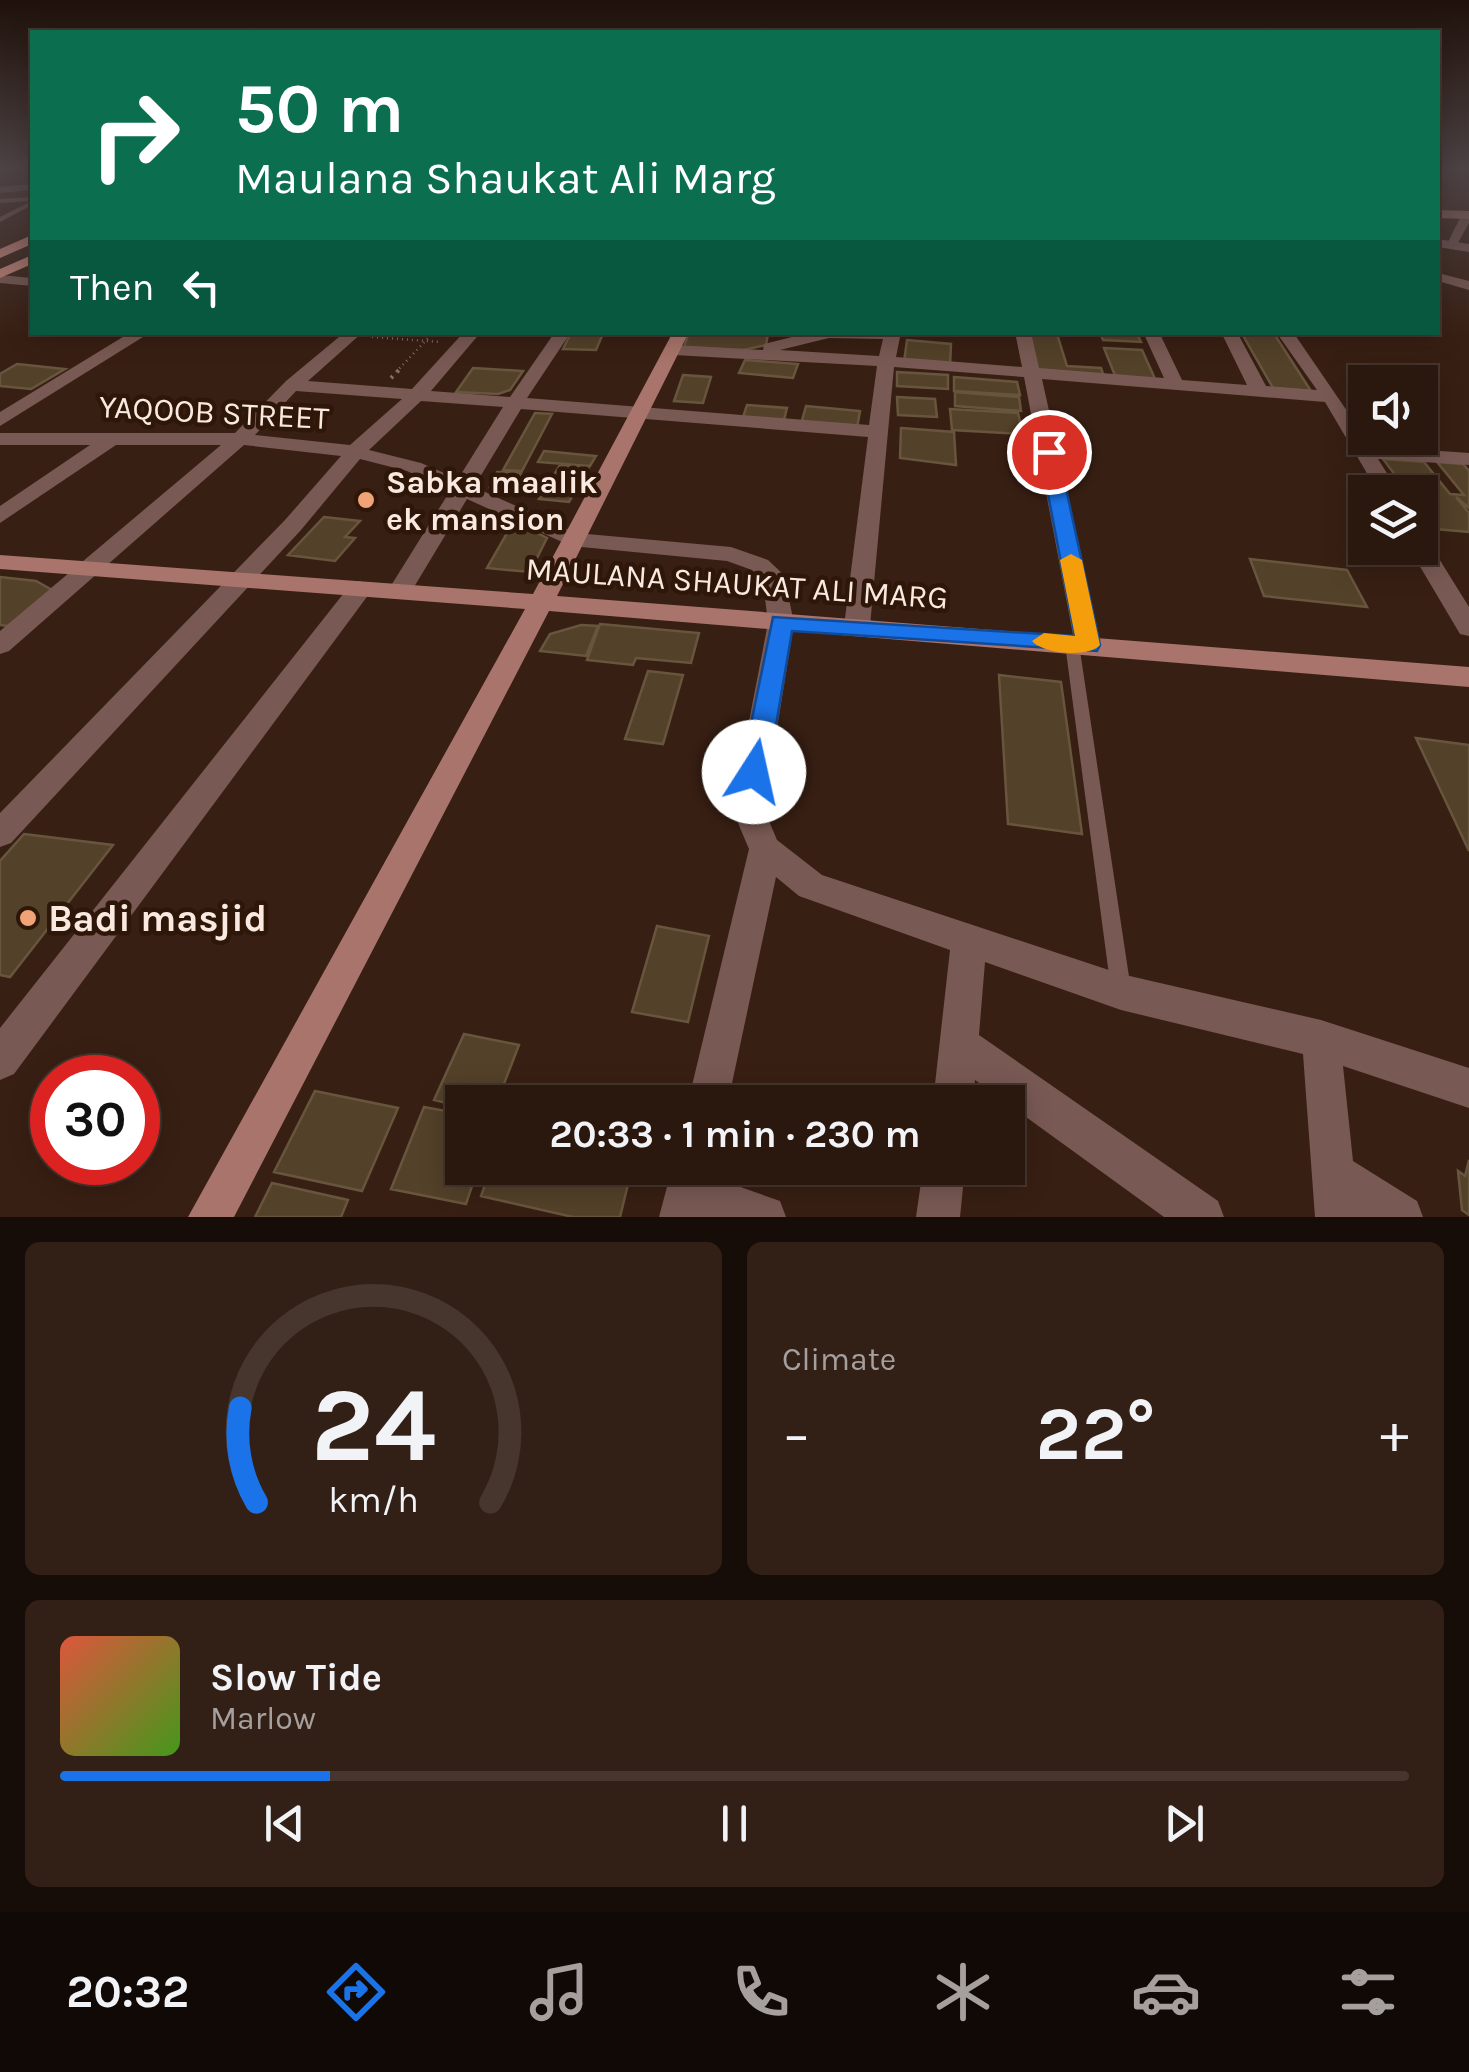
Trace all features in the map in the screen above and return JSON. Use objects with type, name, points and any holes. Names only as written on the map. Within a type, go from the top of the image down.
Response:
[{"type":"main road","points":[[0,267],[30,250]]},
{"type":"main road","points":[[210,1217],[540,605],[677,341]]},
{"type":"main road","name":"MAULANA SHAUKAT ALI MARG","points":[[0,562],[857,626],[1469,677]]},
{"type":"street","points":[[1444,244],[1469,248]]},
{"type":"street","points":[[0,267],[30,281]]},
{"type":"street","points":[[1440,277],[1469,286]]},
{"type":"street","points":[[0,420],[138,335]]},
{"type":"street","points":[[0,645],[240,439],[292,385],[353,335]]},
{"type":"street","points":[[399,592],[561,335]]},
{"type":"street","points":[[751,353],[821,335]]},
{"type":"street","points":[[857,626],[886,361],[892,335]]},
{"type":"street","points":[[1023,335],[1034,375],[1080,644]]},
{"type":"street","points":[[1153,335],[1176,386]]},
{"type":"street","points":[[1231,335],[1259,390]]},
{"type":"street","points":[[1286,335],[1348,426]]},
{"type":"street","points":[[0,834],[293,526],[355,452],[418,394],[469,338]]},
{"type":"street","points":[[677,341],[751,353],[1330,397]]},
{"type":"street","points":[[292,385],[639,416],[879,432]]},
{"type":"street","points":[[0,516],[114,437]]},
{"type":"street","name":"YAQOOB STREET","points":[[0,439],[240,439],[355,452],[414,467],[572,539],[731,554],[760,565],[775,580],[782,622]]},
{"type":"street","points":[[1403,455],[1469,460]]},
{"type":"street","points":[[1431,565],[1469,628]]},
{"type":"street","points":[[0,1060],[360,589]]},
{"type":"street","points":[[782,622],[748,809],[765,850],[811,886],[1122,992],[1321,1038],[1469,1088]]},
{"type":"street","points":[[712,1085],[765,850]]},
{"type":"street","points":[[955,1085],[969,942]]},
{"type":"street","points":[[1321,1038],[1337,1217]]},
{"type":"street","points":[[960,1046],[1202,1217]]},
{"type":"street","points":[[1331,1172],[1401,1217]]},
{"type":"street","points":[[938,1217],[942,1185]]},
{"type":"street","points":[[688,1192],[764,1217]]},
{"type":"lane","points":[[1080,644],[1122,992]]},
{"type":"path","points":[[363,335],[425,342],[469,338]]},
{"type":"path","points":[[378,392],[431,335]]},
{"type":"building","points":[[570,335],[602,336],[596,350],[563,349]]},
{"type":"building","points":[[688,335],[768,335],[766,345],[743,350],[684,347]]},
{"type":"building","points":[[1029,335],[1057,335],[1067,366],[1101,368],[1104,377],[1038,373]]},
{"type":"building","points":[[1101,335],[1138,335],[1141,342],[1103,340]]},
{"type":"building","points":[[1243,335],[1275,335],[1311,391],[1273,388]]},
{"type":"building","points":[[907,340],[951,344],[950,366],[904,362]]},
{"type":"building","points":[[1104,348],[1142,350],[1156,381],[1116,378]]},
{"type":"building","points":[[745,360],[798,364],[793,378],[739,373]]},
{"type":"building","points":[[17,364],[65,369],[31,389],[0,386],[0,374]]},
{"type":"building","points":[[473,368],[523,371],[510,390],[498,394],[456,392]]},
{"type":"building","points":[[897,372],[948,375],[948,389],[897,386]]},
{"type":"building","points":[[683,375],[711,377],[703,403],[674,401]]},
{"type":"building","points":[[954,377],[1017,382],[1020,395],[954,391]]},
{"type":"building","points":[[955,392],[1019,397],[1021,411],[955,406]]},
{"type":"building","points":[[897,397],[935,399],[937,417],[898,415]]},
{"type":"building","points":[[747,405],[787,408],[784,420],[743,417]]},
{"type":"building","points":[[806,406],[860,411],[857,428],[801,424]]},
{"type":"building","points":[[950,409],[1018,413],[1023,434],[952,430]]},
{"type":"building","points":[[535,413],[552,414],[522,471],[503,470]]},
{"type":"building","points":[[901,428],[954,432],[956,465],[900,458]]},
{"type":"building","points":[[544,451],[596,456],[590,466],[538,462]]},
{"type":"building","points":[[1383,459],[1424,462],[1435,475],[1395,475]]},
{"type":"building","points":[[1437,462],[1463,464],[1469,471],[1469,508],[1456,497],[1469,513],[1469,532],[1438,529],[1438,479],[1450,494],[1464,495]]},
{"type":"building","points":[[560,465],[589,467],[569,502],[539,499]]},
{"type":"building","points":[[497,472],[521,473],[514,488],[490,487]]},
{"type":"building","points":[[324,517],[360,521],[345,537],[355,538],[335,561],[288,555]]},
{"type":"building","points":[[514,521],[547,538],[530,572],[487,568]]},
{"type":"building","points":[[1250,559],[1347,570],[1367,607],[1264,596]]},
{"type":"building","points":[[0,577],[36,581],[52,590],[8,626],[0,625]]},
{"type":"building","points":[[600,624],[699,633],[691,663],[636,658],[633,665],[587,660]]},
{"type":"building","points":[[581,625],[598,626],[586,656],[540,651],[550,634]]},
{"type":"building","points":[[648,671],[683,675],[663,744],[625,739]]},
{"type":"building","points":[[999,675],[1061,682],[1082,834],[1008,824]]},
{"type":"building","points":[[1416,738],[1469,745],[1469,851]]},
{"type":"building","name":"Badi masjid","points":[[24,834],[113,845],[10,977],[0,975],[0,861]]},
{"type":"building","points":[[657,926],[709,936],[688,1022],[632,1012]]},
{"type":"building","points":[[464,1034],[519,1045],[504,1085],[445,1085],[445,1103],[434,1100]]},
{"type":"building","points":[[315,1091],[398,1108],[362,1191],[274,1172]]},
{"type":"building","points":[[424,1107],[445,1111],[445,1185],[472,1185],[466,1204],[391,1189]]},
{"type":"building","points":[[1469,1160],[1469,1215],[1462,1210],[1458,1171],[1465,1176]]},
{"type":"building","points":[[272,1183],[348,1200],[341,1217],[255,1217]]},
{"type":"building","points":[[485,1185],[628,1185],[620,1217],[573,1217],[481,1196]]},
{"type":"slow traffic","points":[[1044,641],[1088,645],[1071,560]]},
{"type":"place","name":"Sabka maalik ek mansion","points":[[366,500]]},
{"type":"place","name":"Badi masjid","points":[[28,918]]},
{"type":"route","points":[[754,772],[782,622],[1088,645],[1049,452]]}]
